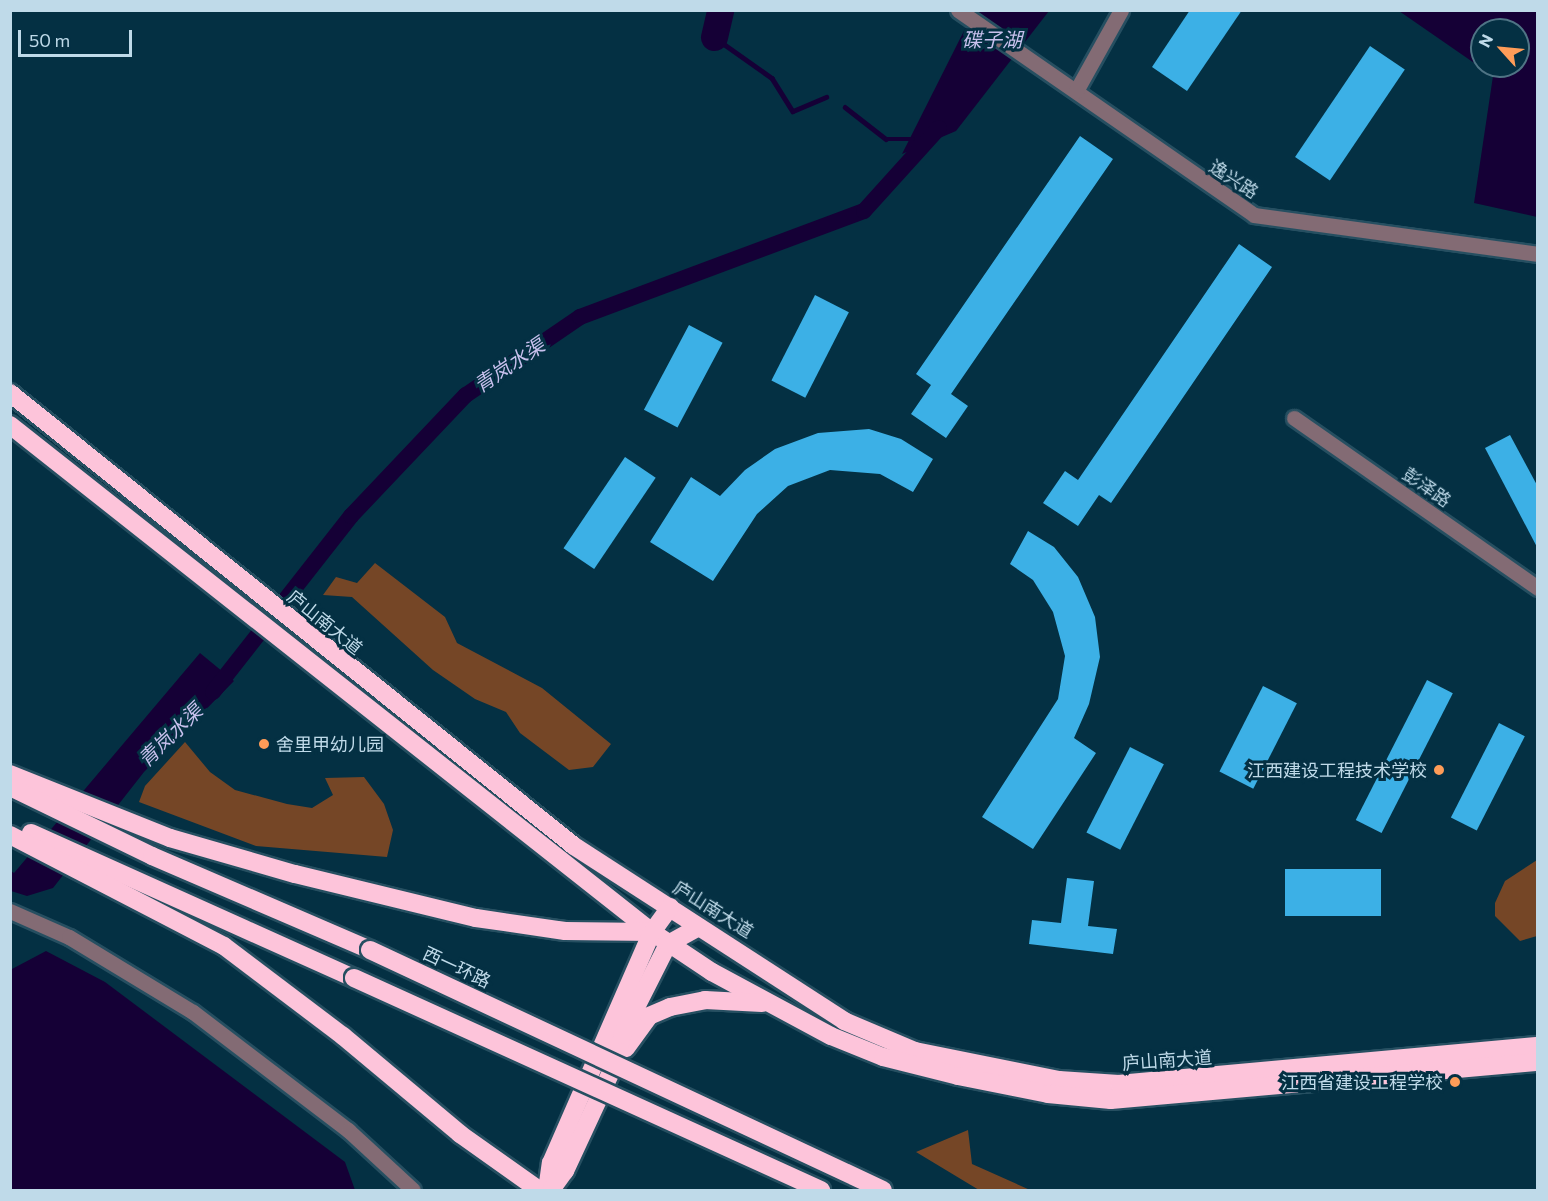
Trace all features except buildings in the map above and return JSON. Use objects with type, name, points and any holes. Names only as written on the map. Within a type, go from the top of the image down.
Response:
[{"type":"highway","name":"庐山南大道","points":[[10,393],[251,590],[574,846],[699,927],[786,979],[844,1021],[915,1051],[1059,1080],[1119,1084],[1240,1076],[1538,1046]]},
{"type":"highway","name":"庐山南大道","points":[[10,425],[668,944],[768,1003],[883,1057],[1048,1094],[1111,1100],[1538,1062]]},
{"type":"highway","points":[[10,774],[170,837],[295,874],[476,918],[565,931],[652,932]]},
{"type":"highway","name":"西一环路","points":[[10,787],[152,856],[370,950],[883,1191]]},
{"type":"highway","points":[[10,824],[821,1191]]},
{"type":"highway","points":[[10,835],[224,946],[343,1036],[460,1134],[539,1191]]},
{"type":"highway","points":[[549,1191],[550,1163],[652,932],[670,907]]},
{"type":"highway","points":[[549,1191],[565,1171],[616,1061],[622,1035],[668,944],[699,927]]},
{"type":"highway","points":[[616,1061],[650,1016],[670,1006],[705,1000],[768,1003]]},
{"type":"street","name":"逸兴路","points":[[958,10],[1076,91],[1136,138],[1254,215],[1538,254]]},
{"type":"street","points":[[1076,91],[1121,10]]},
{"type":"street","name":"彭泽路","points":[[1294,418],[1538,588]]},
{"type":"street","points":[[10,911],[69,937],[193,1012],[348,1130],[409,1189]]},
{"type":"shaded area","points":[[375,563],[445,617],[457,643],[542,688],[611,744],[593,767],[569,770],[520,733],[506,712],[475,699],[433,670],[352,597],[323,595],[336,577],[357,583]]},
{"type":"shaded area","points":[[185,742],[210,772],[235,790],[287,804],[312,808],[333,795],[325,778],[364,777],[384,804],[393,830],[387,857],[256,846],[139,802],[145,786]]},
{"type":"shaded area","points":[[1537,860],[1537,936],[1520,941],[1495,916],[1495,903],[1505,881]]},
{"type":"shaded area","points":[[968,1130],[972,1164],[1030,1190],[979,1190],[916,1152]]},
{"type":"water","name":"碟子湖","points":[[974,11],[1049,11],[956,131],[902,154]]},
{"type":"water","points":[[1399,11],[1537,11],[1537,217],[1474,203],[1493,78],[1530,78],[1530,18],[1470,18],[1470,60]]},
{"type":"water","points":[[200,653],[234,681],[144,772],[53,888],[27,896],[11,891],[11,871],[14,873]]},
{"type":"water","points":[[46,951],[105,982],[345,1162],[355,1190],[11,1190],[12,969]]},
{"type":"waterway","points":[[714,37],[720,10]]},
{"type":"waterway","points":[[714,37],[772,78],[793,111],[826,97]]},
{"type":"waterway","points":[[845,107],[886,139],[913,139]]},
{"type":"waterway","name":"青岚水渠","points":[[213,692],[351,516],[466,395],[580,317],[864,211],[939,128]]},
{"type":"place","name":"舍里甲幼儿园","points":[[264,744]]},
{"type":"place","name":"江西建设工程技术学校","points":[[1439,770]]},
{"type":"place","name":"江西省建设工程学校","points":[[1455,1082]]}]
